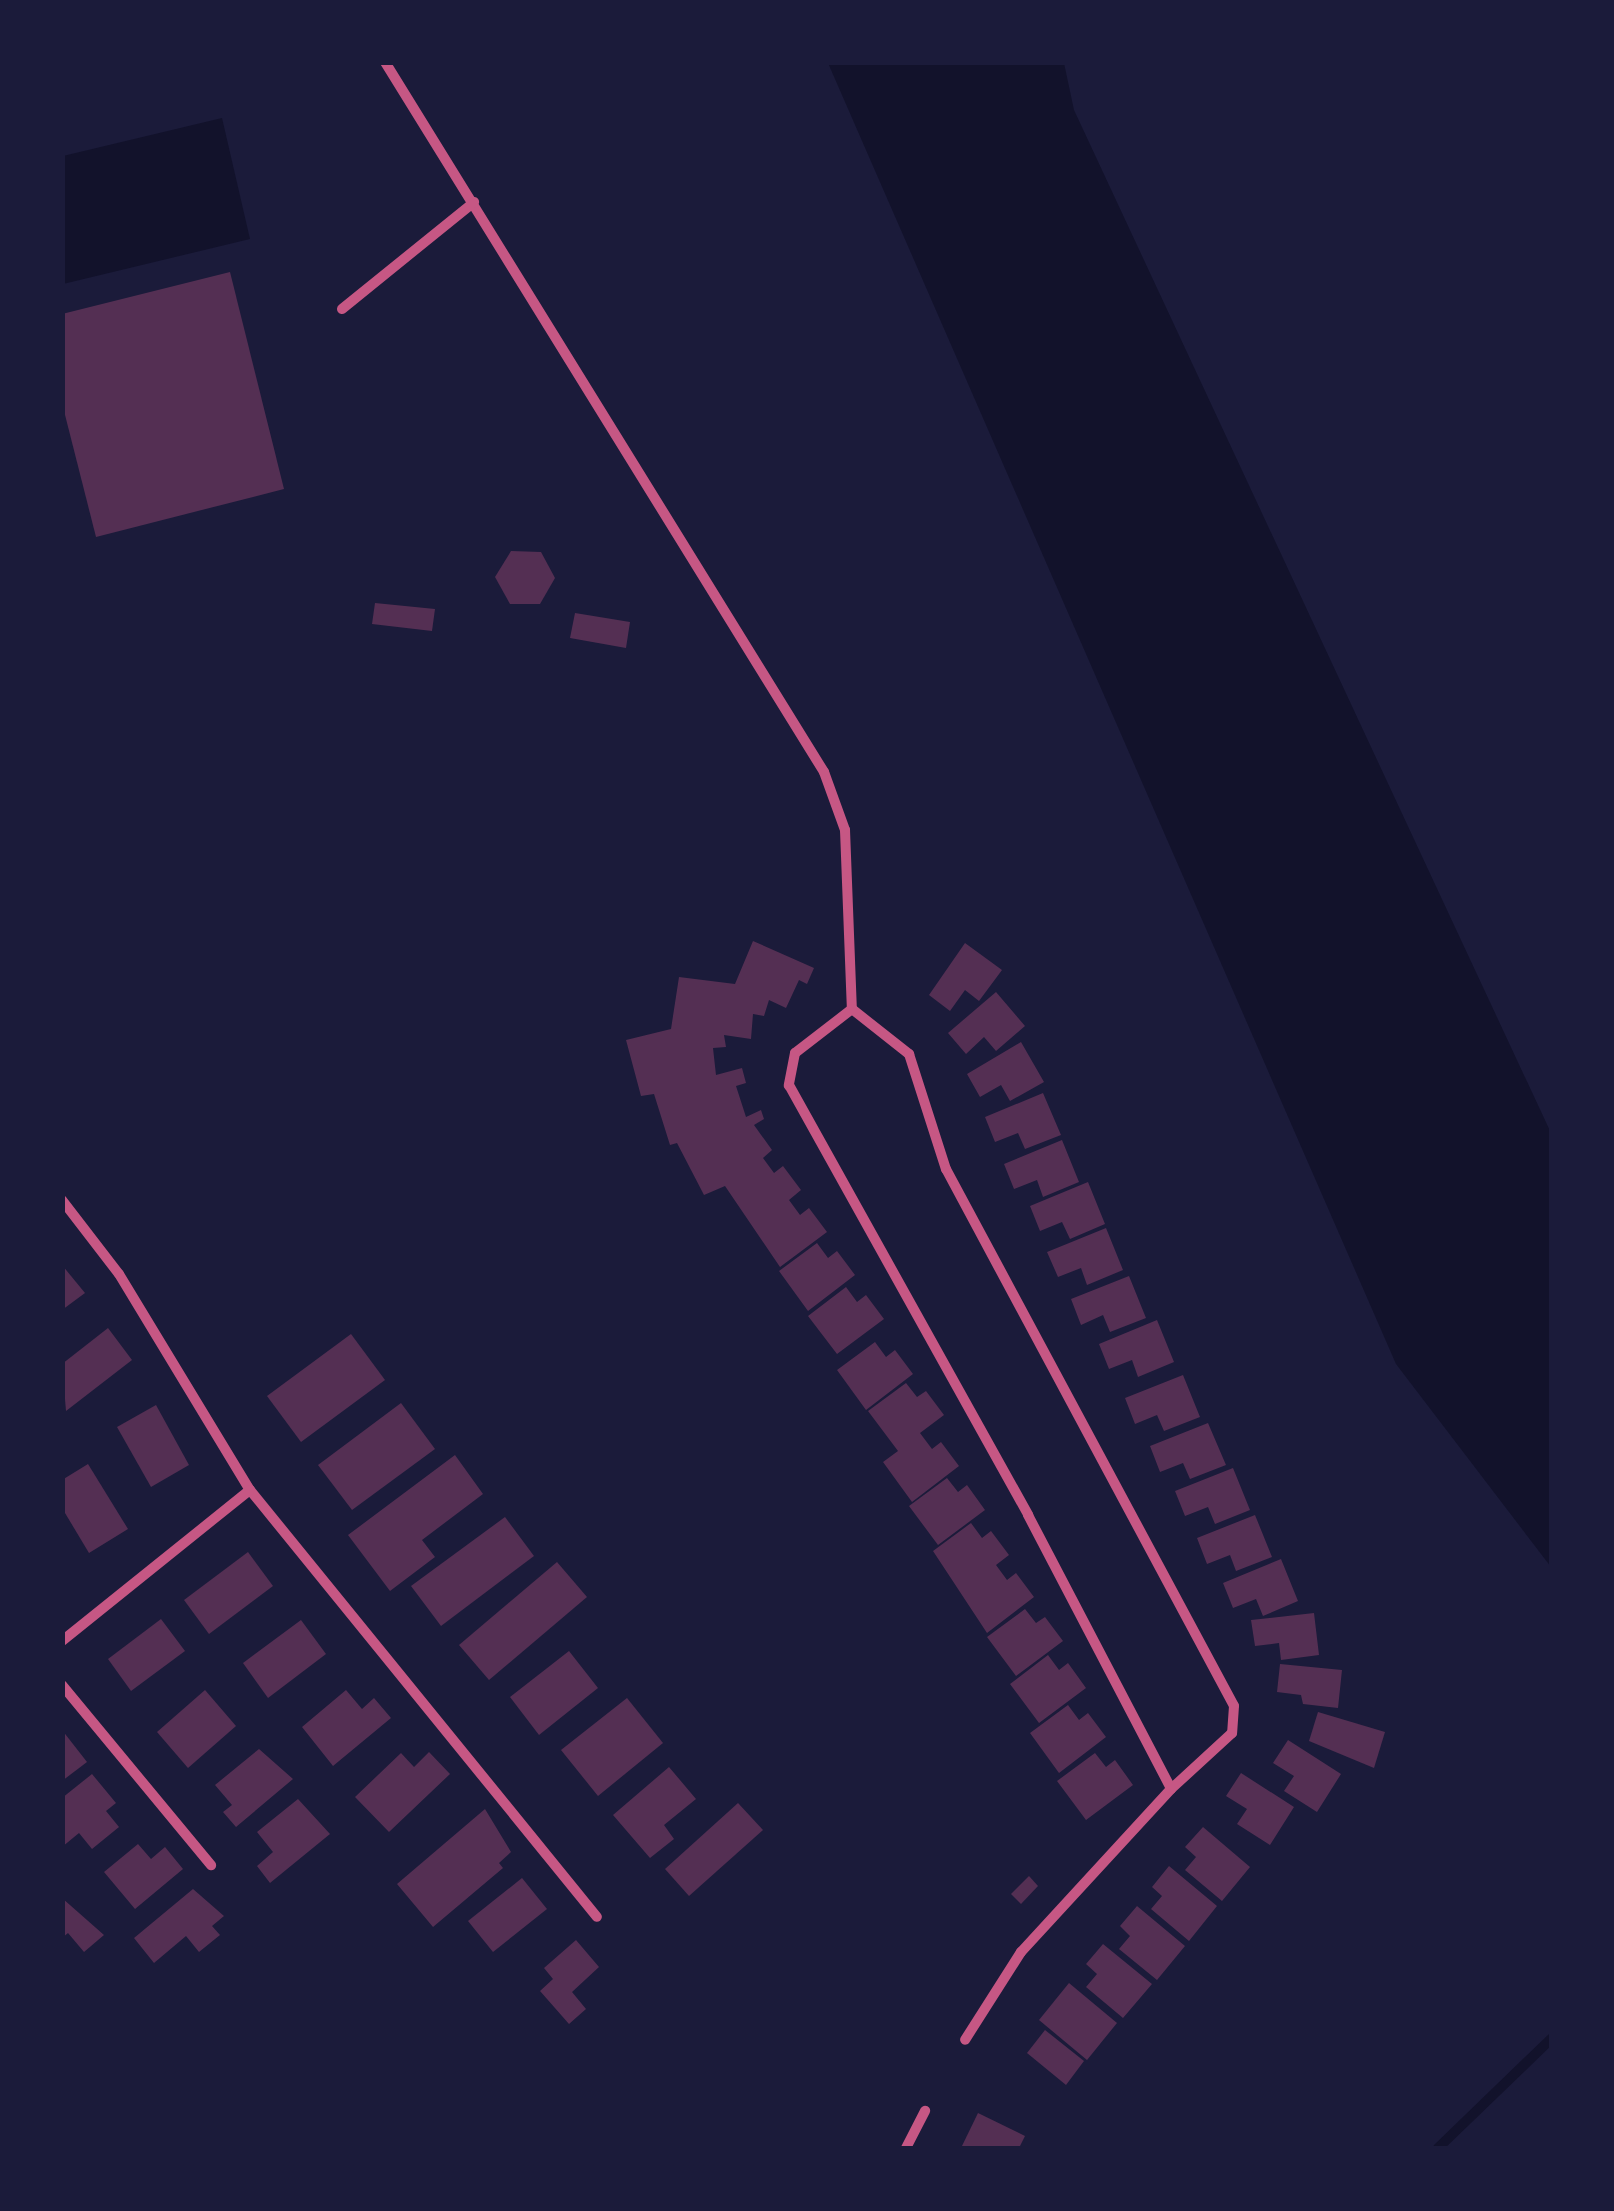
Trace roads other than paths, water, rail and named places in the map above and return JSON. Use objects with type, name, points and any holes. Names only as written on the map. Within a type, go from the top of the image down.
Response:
[{"type":"street","points":[[385,62],[824,772],[844,830],[852,1009],[909,1054],[946,1169],[1234,1706],[1232,1733],[1171,1789],[1021,1952],[965,2040]]},
{"type":"street","points":[[342,309],[474,202]]},
{"type":"street","points":[[852,1009],[795,1053],[789,1085],[1028,1515],[1171,1789]]},
{"type":"street","points":[[62,1200],[119,1274],[250,1490],[597,1917]]},
{"type":"street","points":[[62,1641],[250,1490]]},
{"type":"street","points":[[62,1685],[211,1865]]},
{"type":"street","points":[[906,2148],[925,2111]]},
{"type":"waterway","points":[[1438,2148],[1552,2038]]}]
